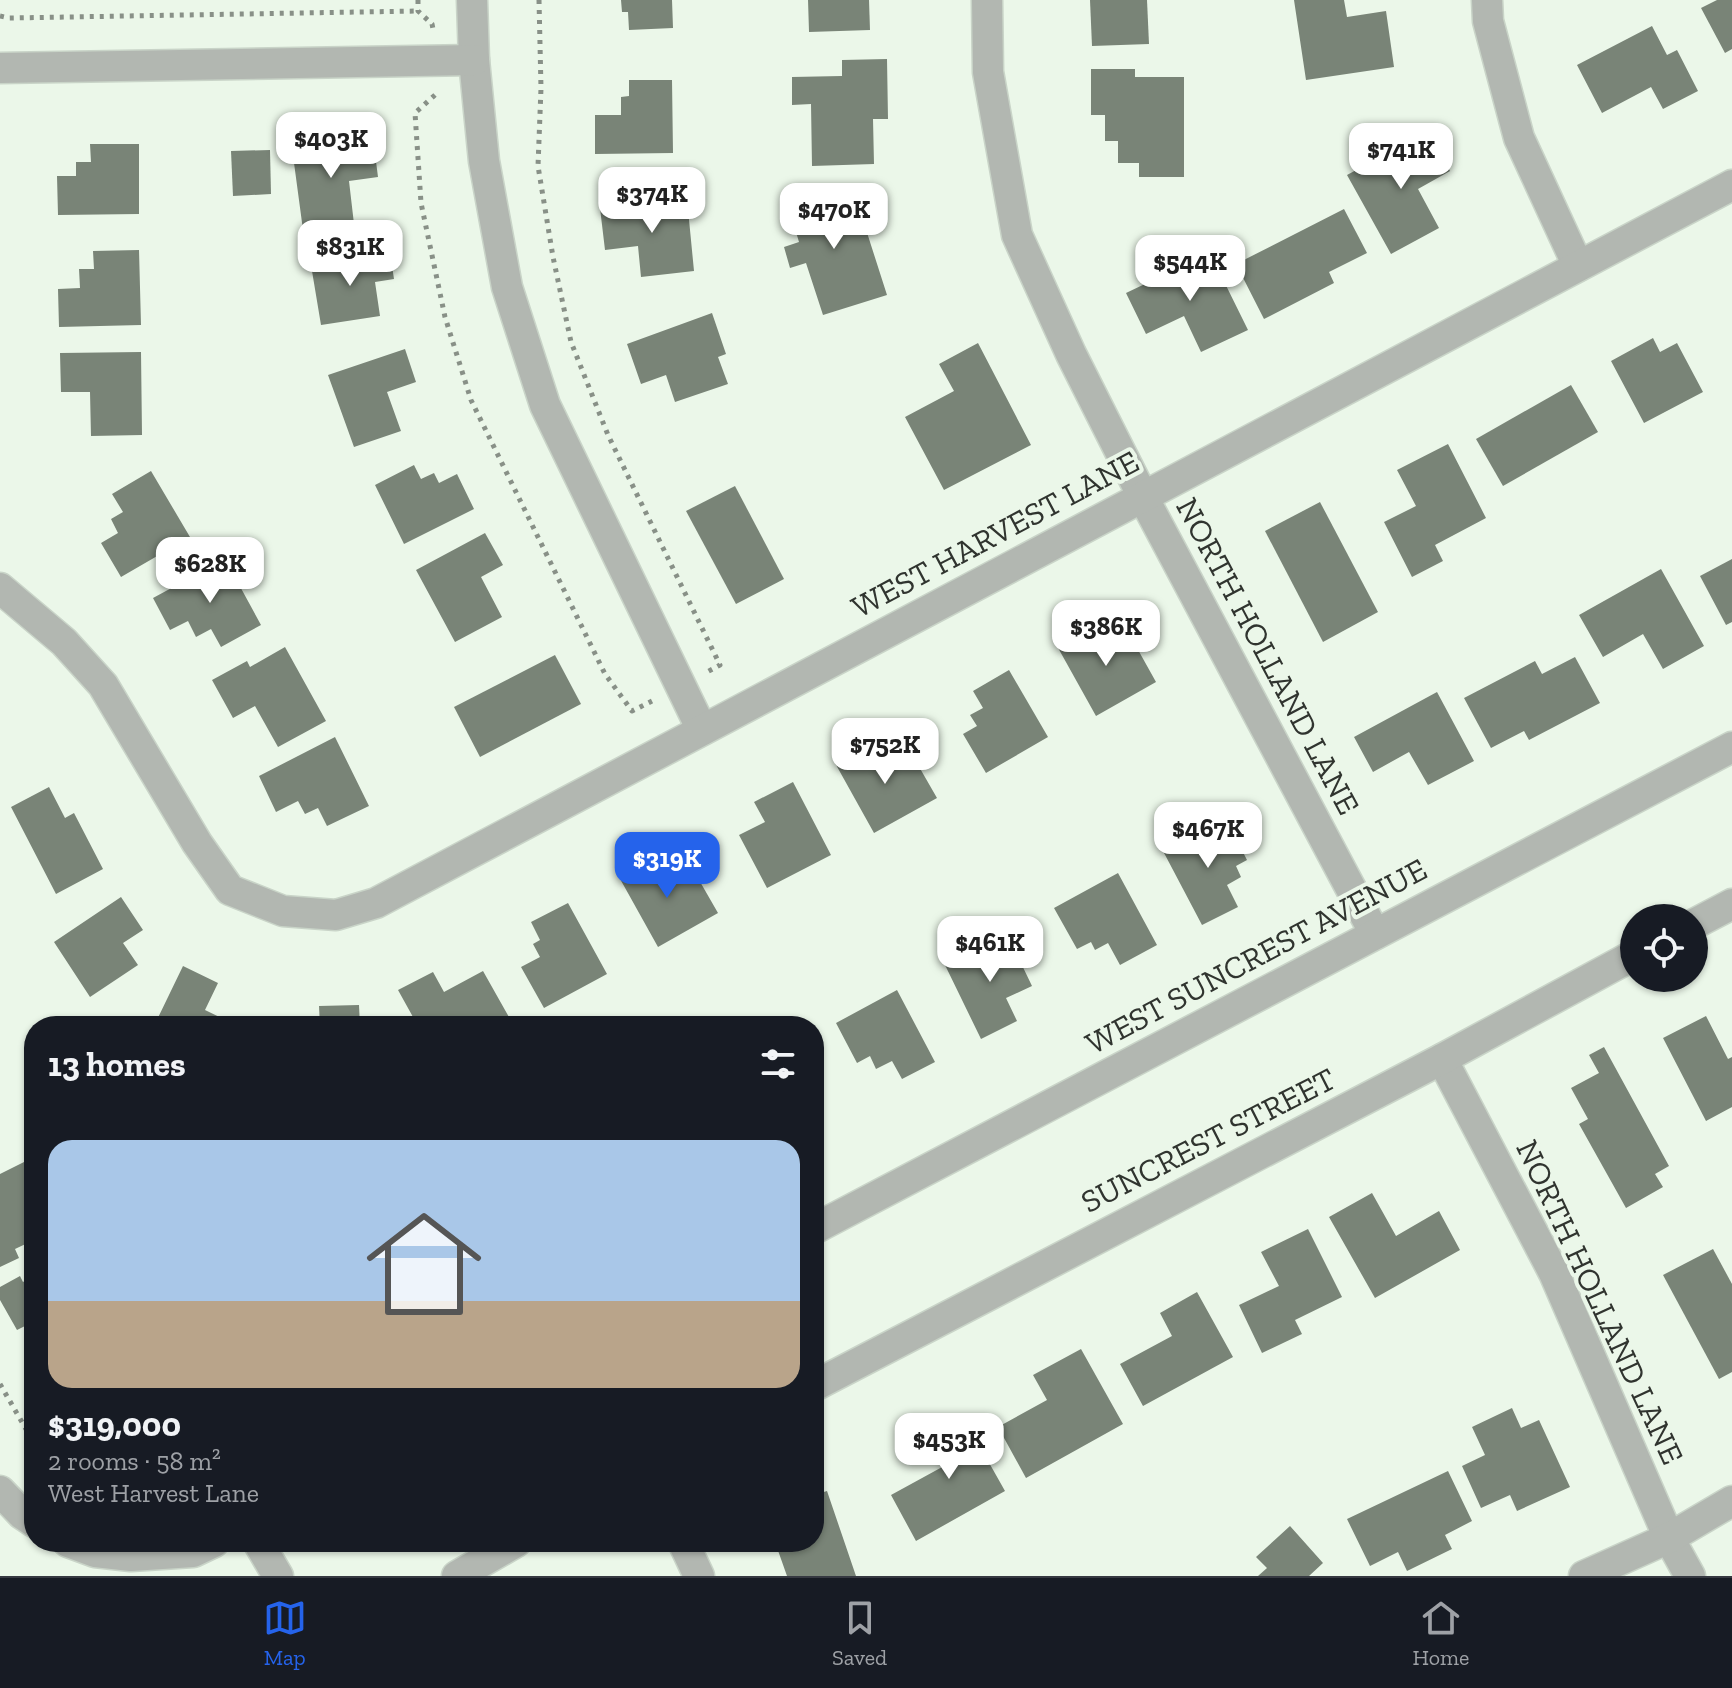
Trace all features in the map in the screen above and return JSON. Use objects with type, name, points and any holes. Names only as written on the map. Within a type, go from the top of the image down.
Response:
[{"type":"street","points":[[472,0],[474,60],[484,161],[507,287],[545,405],[702,730]]},
{"type":"street","name":"NORTH HOLLAND LANE","points":[[987,0],[988,72],[1017,235],[1071,354],[1143,497],[1375,934]]},
{"type":"street","points":[[1487,0],[1488,21],[1519,138],[1578,266]]},
{"type":"street","points":[[0,68],[474,60]]},
{"type":"street","name":"WEST HARVEST LANE","points":[[0,588],[64,642],[103,685],[197,843],[230,890],[283,911],[336,915],[376,903],[1732,185]]},
{"type":"street","name":"WEST SUNCREST AVENUE","points":[[824,1224],[1732,747]]},
{"type":"street","points":[[1708,917],[1732,904]]},
{"type":"street","name":"SUNCREST STREET","points":[[824,1381],[1442,1059],[1620,963]]},
{"type":"street","name":"NORTH HOLLAND LANE","points":[[1442,1059],[1554,1273],[1669,1538],[1690,1576]]},
{"type":"street","points":[[0,1491],[24,1515]]},
{"type":"street","points":[[1584,1576],[1669,1538],[1732,1501]]},
{"type":"street","points":[[95,1552],[131,1556],[163,1552]]},
{"type":"street","points":[[264,1552],[278,1576]]},
{"type":"street","points":[[457,1576],[499,1552]]},
{"type":"street","points":[[688,1552],[699,1576]]},
{"type":"path","points":[[0,16],[418,11]]},
{"type":"path","points":[[0,1384],[24,1426]]},
{"type":"building","points":[[621,0],[672,0],[673,28],[629,30],[628,12],[622,12]]},
{"type":"building","points":[[808,0],[869,0],[870,30],[809,32]]},
{"type":"building","points":[[1090,0],[1147,0],[1149,44],[1092,46]]},
{"type":"building","points":[[1294,0],[1344,0],[1347,17],[1386,11],[1394,67],[1306,80]]},
{"type":"building","points":[[1717,0],[1732,0],[1732,49],[1725,53],[1701,8]]},
{"type":"building","points":[[1652,26],[1667,55],[1677,50],[1698,91],[1663,109],[1651,87],[1602,113],[1577,65]]},
{"type":"building","points":[[887,59],[888,119],[873,119],[874,164],[812,166],[811,104],[792,105],[792,77],[842,76],[842,60]]},
{"type":"building","points":[[1091,69],[1135,69],[1135,77],[1184,77],[1184,177],[1139,177],[1139,163],[1118,163],[1118,141],[1105,141],[1105,115],[1091,115]]},
{"type":"building","points":[[629,80],[672,80],[673,153],[595,154],[595,115],[621,115],[621,97],[629,96]]},
{"type":"building","points":[[1428,131],[1450,171],[1418,189],[1439,228],[1391,254],[1347,175]]},
{"type":"building","points":[[373,138],[378,177],[349,181],[354,224],[303,230],[292,148]]},
{"type":"building","points":[[90,144],[139,144],[139,214],[58,215],[57,176],[76,176],[76,162],[91,162]]},
{"type":"building","points":[[270,150],[271,194],[233,196],[231,151]]},
{"type":"building","points":[[843,185],[853,219],[862,217],[887,295],[823,315],[806,263],[790,268],[784,247],[799,242],[787,202]]},
{"type":"building","points":[[687,199],[694,271],[641,277],[638,246],[605,250],[600,208]]},
{"type":"building","points":[[1344,209],[1367,253],[1329,272],[1334,283],[1264,319],[1236,264]]},
{"type":"building","points":[[139,250],[141,325],[59,327],[58,289],[80,288],[79,269],[94,269],[93,251]]},
{"type":"building","points":[[390,253],[394,279],[375,282],[380,316],[321,325],[311,265]]},
{"type":"building","points":[[1210,253],[1248,330],[1201,352],[1184,316],[1146,334],[1126,293]]},
{"type":"building","points":[[712,313],[726,354],[718,357],[728,384],[675,402],[666,375],[641,384],[627,344]]},
{"type":"building","points":[[1653,338],[1660,352],[1677,343],[1703,392],[1644,423],[1611,361]]},
{"type":"building","points":[[978,343],[1031,445],[944,490],[905,417],[954,391],[939,364]]},
{"type":"building","points":[[405,349],[416,382],[387,392],[401,431],[354,447],[328,375]]},
{"type":"building","points":[[141,352],[142,435],[91,436],[90,392],[61,392],[60,353]]},
{"type":"building","points":[[1571,385],[1598,432],[1503,486],[1476,439]]},
{"type":"building","points":[[1448,444],[1486,518],[1435,545],[1443,561],[1412,577],[1384,522],[1416,506],[1397,470]]},
{"type":"building","points":[[414,465],[421,479],[434,473],[439,483],[457,474],[474,509],[404,544],[375,485]]},
{"type":"building","points":[[151,471],[190,537],[121,577],[101,543],[118,533],[111,519],[123,512],[112,494]]},
{"type":"building","points":[[735,486],[784,579],[736,604],[686,511]]},
{"type":"building","points":[[1320,502],[1378,612],[1323,642],[1265,531]]},
{"type":"building","points":[[485,533],[503,565],[481,577],[502,617],[455,642],[416,570]]},
{"type":"building","points":[[225,559],[261,625],[221,647],[211,629],[196,637],[188,621],[170,630],[153,598]]},
{"type":"building","points":[[1732,559],[1732,622],[1726,625],[1700,576]]},
{"type":"building","points":[[1661,569],[1704,646],[1663,669],[1643,634],[1603,657],[1579,615]]},
{"type":"building","points":[[1094,625],[1104,643],[1127,630],[1156,682],[1096,716],[1057,646]]},
{"type":"building","points":[[285,647],[326,721],[278,747],[255,706],[233,718],[212,680],[247,661],[250,667]]},
{"type":"building","points":[[555,655],[581,704],[480,757],[454,707]]},
{"type":"building","points":[[1575,657],[1600,703],[1529,740],[1524,731],[1491,748],[1464,698],[1535,661],[1542,674]]},
{"type":"building","points":[[1009,670],[1048,737],[986,773],[963,734],[977,726],[970,715],[983,708],[973,691]]},
{"type":"building","points":[[1437,692],[1474,761],[1428,785],[1409,752],[1373,772],[1354,737]]},
{"type":"building","points":[[335,737],[369,806],[327,826],[318,808],[305,814],[298,801],[276,812],[259,776]]},
{"type":"building","points":[[872,742],[883,760],[893,754],[900,766],[914,758],[937,798],[874,833],[835,763]]},
{"type":"building","points":[[793,782],[831,855],[767,888],[739,835],[765,822],[754,802]]},
{"type":"building","points":[[49,787],[65,818],[74,813],[103,869],[56,894],[11,807]]},
{"type":"building","points":[[1226,819],[1247,860],[1236,866],[1241,877],[1227,885],[1238,907],[1202,925],[1163,851]]},
{"type":"building","points":[[657,856],[668,875],[679,869],[684,879],[695,873],[718,913],[658,947],[619,877]]},
{"type":"building","points":[[1118,873],[1157,945],[1120,965],[1108,943],[1095,950],[1091,942],[1077,949],[1054,908]]},
{"type":"building","points":[[121,897],[143,930],[123,943],[138,965],[90,997],[54,942]]},
{"type":"building","points":[[568,903],[607,974],[544,1008],[521,967],[540,957],[533,944],[540,940],[531,922]]},
{"type":"building","points":[[1007,934],[1032,986],[1006,998],[1017,1021],[981,1039],[945,965]]},
{"type":"building","points":[[183,966],[218,983],[205,1010],[217,1016],[159,1016]]},
{"type":"building","points":[[483,971],[508,1016],[412,1016],[398,990],[433,972],[444,992]]},
{"type":"building","points":[[897,990],[935,1062],[902,1079],[892,1061],[876,1069],[870,1056],[857,1063],[836,1023]]},
{"type":"building","points":[[359,1005],[360,1016],[320,1016],[319,1006]]},
{"type":"building","points":[[1706,1016],[1728,1059],[1732,1057],[1732,1107],[1706,1121],[1663,1038]]},
{"type":"building","points":[[1604,1047],[1669,1166],[1655,1174],[1663,1187],[1626,1208],[1579,1124],[1588,1119],[1571,1088],[1599,1073],[1589,1055]]},
{"type":"building","points":[[24,1162],[24,1245],[15,1249],[19,1258],[0,1267],[0,1174]]},
{"type":"building","points":[[1372,1193],[1396,1236],[1439,1211],[1460,1250],[1375,1298],[1329,1217]]},
{"type":"building","points":[[1308,1229],[1342,1297],[1295,1320],[1302,1334],[1262,1353],[1239,1305],[1279,1286],[1261,1252]]},
{"type":"building","points":[[1713,1249],[1732,1284],[1732,1372],[1719,1379],[1663,1275]]},
{"type":"building","points":[[20,1276],[23,1282],[24,1326],[17,1330],[0,1300],[0,1287]]},
{"type":"building","points":[[1197,1292],[1233,1357],[1143,1406],[1120,1364],[1172,1336],[1160,1313]]},
{"type":"building","points":[[1081,1349],[1123,1424],[1026,1478],[998,1427],[1047,1400],[1033,1375]]},
{"type":"building","points":[[1512,1408],[1521,1428],[1539,1420],[1570,1487],[1517,1511],[1510,1495],[1481,1508],[1462,1466],[1485,1455],[1472,1427]]},
{"type":"building","points":[[961,1413],[1005,1491],[916,1541],[891,1495],[944,1466],[925,1432]]},
{"type":"building","points":[[1448,1471],[1472,1521],[1445,1535],[1452,1549],[1407,1571],[1398,1552],[1370,1566],[1347,1519]]},
{"type":"building","points":[[827,1491],[856,1576],[787,1576],[779,1552],[824,1552],[824,1492]]},
{"type":"building","points":[[1290,1526],[1323,1563],[1309,1576],[1258,1576],[1267,1568],[1256,1557]]}]
